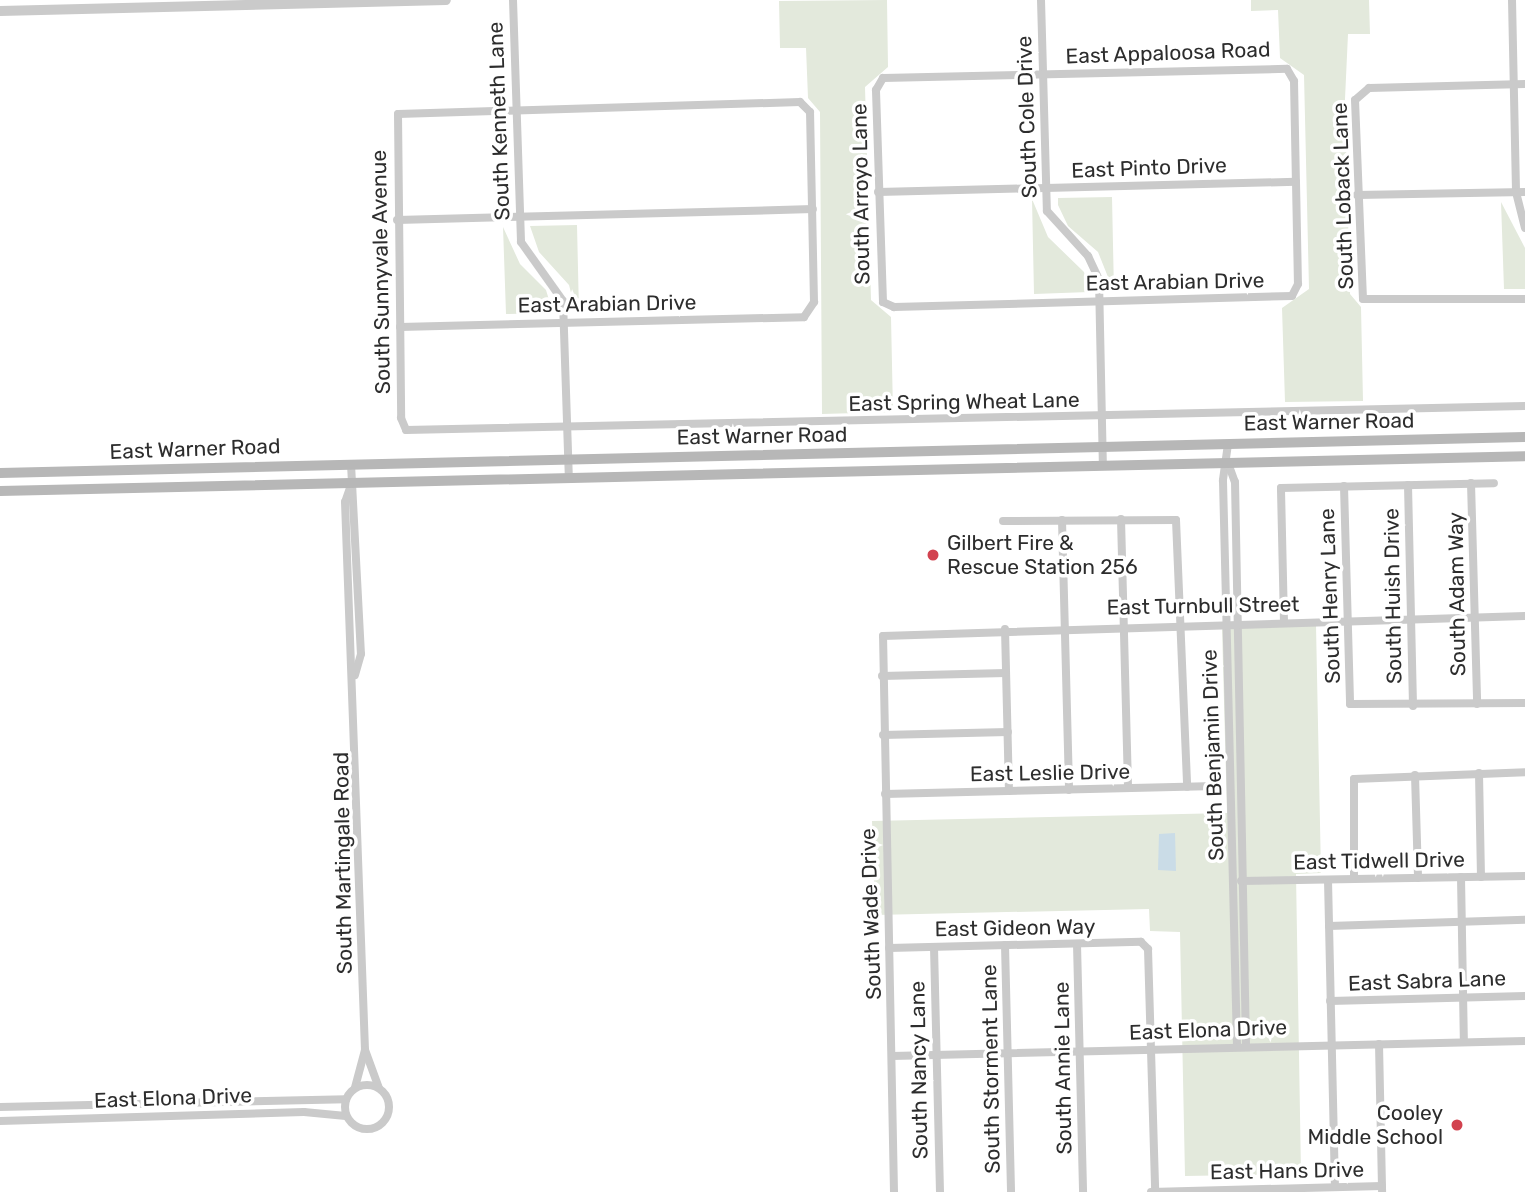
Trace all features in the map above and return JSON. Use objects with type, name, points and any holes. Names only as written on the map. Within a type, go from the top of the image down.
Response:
[{"type":"main road","name":"East Warner Road","points":[[0,473],[1525,437]]},
{"type":"main road","points":[[869,452],[869,473]]},
{"type":"main road","name":"East Warner Road","points":[[0,491],[1525,456]]},
{"type":"main road","points":[[152,470],[152,488]]},
{"type":"street","points":[[0,11],[265,2],[446,0]]},
{"type":"street","name":"South Kenneth Lane","points":[[513,0],[518,215],[521,242],[559,288],[565,321],[569,478]]},
{"type":"street","name":"South Cole Drive","points":[[1041,0],[1046,188],[1056,228],[1094,266],[1100,301],[1103,465]]},
{"type":"street","points":[[1512,0],[1514,84],[1525,228]]},
{"type":"street","name":"East Appaloosa Road","points":[[879,81],[1290,71],[1296,182]]},
{"type":"street","name":"South Arroyo Lane","points":[[879,81],[878,192],[886,305]]},
{"type":"street","points":[[1514,84],[1525,84]]},
{"type":"street","name":"South Loback Lane","points":[[1514,84],[1358,92],[1357,195],[1363,299],[1525,299]]},
{"type":"street","points":[[397,220],[813,209],[806,105],[516,108]]},
{"type":"street","name":"South Sunnyvale Avenue","points":[[406,430],[397,220],[398,114],[516,108]]},
{"type":"street","name":"East Pinto Drive","points":[[878,192],[1296,182]]},
{"type":"street","name":"East Arabian Drive","points":[[886,305],[1100,301],[1296,293],[1296,182]]},
{"type":"street","points":[[1357,195],[1521,192]]},
{"type":"street","name":"East Arabian Drive","points":[[400,327],[813,312],[813,209]]},
{"type":"street","name":"East Spring Wheat Lane","points":[[406,430],[568,430],[1525,406]]},
{"type":"street","name":"South Benjamin Drive","points":[[1228,444],[1242,1047]]},
{"type":"street","name":"South Martingale Road","points":[[351,464],[352,482],[345,502],[349,653],[355,675],[365,1050],[355,1088]]},
{"type":"street","name":"South Adam Way","points":[[1472,483],[1477,704]]},
{"type":"street","points":[[1284,622],[1281,488],[1494,483]]},
{"type":"street","name":"South Huish Drive","points":[[1408,485],[1413,706]]},
{"type":"street","name":"South Henry Lane","points":[[1345,486],[1350,704],[1413,706]]},
{"type":"street","points":[[1121,519],[1128,788]]},
{"type":"street","points":[[1062,520],[1069,790]]},
{"type":"street","points":[[1003,522],[1175,520],[1182,624],[1187,787]]},
{"type":"street","name":"East Turnbull Street","points":[[883,636],[1064,627],[1525,616]]},
{"type":"street","points":[[1005,629],[1009,791]]},
{"type":"street","name":"South Wade Drive","points":[[883,636],[894,1192]]},
{"type":"street","points":[[882,676],[1006,673]]},
{"type":"street","points":[[1413,706],[1525,703]]},
{"type":"street","points":[[883,735],[1008,732]]},
{"type":"street","points":[[1354,879],[1354,779],[1525,772]]},
{"type":"street","points":[[1479,773],[1481,877]]},
{"type":"street","points":[[1415,775],[1418,878]]},
{"type":"street","name":"East Leslie Drive","points":[[885,794],[1216,786]]},
{"type":"street","name":"East Tidwell Drive","points":[[1238,881],[1525,876]]},
{"type":"street","points":[[1461,877],[1464,1042]]},
{"type":"street","points":[[1328,880],[1335,1187]]},
{"type":"street","points":[[1329,926],[1525,920]]},
{"type":"street","name":"East Gideon Way","points":[[889,948],[1141,942],[1148,948],[1151,1050]]},
{"type":"street","name":"South Annie Lane","points":[[1077,944],[1083,1192]]},
{"type":"street","name":"South Storment Lane","points":[[1005,945],[1012,1192]]},
{"type":"street","name":"South Nancy Lane","points":[[934,947],[940,1192]]},
{"type":"street","name":"East Sabra Lane","points":[[1331,1001],[1525,996]]},
{"type":"street","name":"East Elona Drive","points":[[892,1056],[1525,1041]]},
{"type":"street","points":[[1379,1044],[1382,1189]]},
{"type":"street","name":"South Martingale Road","points":[[365,1050],[379,1088]]},
{"type":"street","points":[[1151,1050],[1153,1192]]},
{"type":"street","points":[[355,1088],[379,1088],[388,1100],[384,1121],[364,1129],[346,1116],[345,1099],[355,1088]]},
{"type":"street","name":"East Elona Drive","points":[[0,1107],[345,1099]]},
{"type":"street","name":"East Elona Drive","points":[[0,1121],[304,1112],[346,1116]]},
{"type":"street","name":"East Hans Drive","points":[[1153,1192],[1335,1187],[1382,1189]]},
{"type":"shaded area","points":[[887,0],[888,67],[865,87],[871,300],[891,317],[893,412],[822,414],[820,112],[808,98],[806,48],[780,48],[779,1]]},
{"type":"shaded area","points":[[1251,0],[1369,0],[1370,34],[1348,34],[1345,99],[1350,294],[1361,307],[1363,401],[1285,402],[1282,308],[1309,289],[1304,75],[1280,58],[1278,10],[1251,11]]},
{"type":"shaded area","points":[[1112,197],[1114,292],[1098,252],[1068,226],[1058,205],[1058,198]]},
{"type":"shaded area","points":[[1032,199],[1048,237],[1084,272],[1089,292],[1034,294]]},
{"type":"shaded area","points":[[1501,202],[1525,248],[1525,289],[1504,289]]},
{"type":"shaded area","points":[[577,225],[579,312],[576,312],[569,285],[539,252],[530,226]]},
{"type":"shaded area","points":[[503,227],[520,264],[546,290],[553,313],[506,314]]},
{"type":"shaded area","points":[[1316,625],[1321,873],[1296,874],[1301,1174],[1185,1176],[1180,932],[1150,931],[1149,909],[875,915],[872,821],[1227,813],[1222,628]]},
{"type":"water","points":[[1175,833],[1176,871],[1158,870],[1159,834]]},
{"type":"place","name":"Gilbert Fire & Rescue Station 256","points":[[933,555]]},
{"type":"place","name":"Cooley Middle School","points":[[1457,1125]]}]
